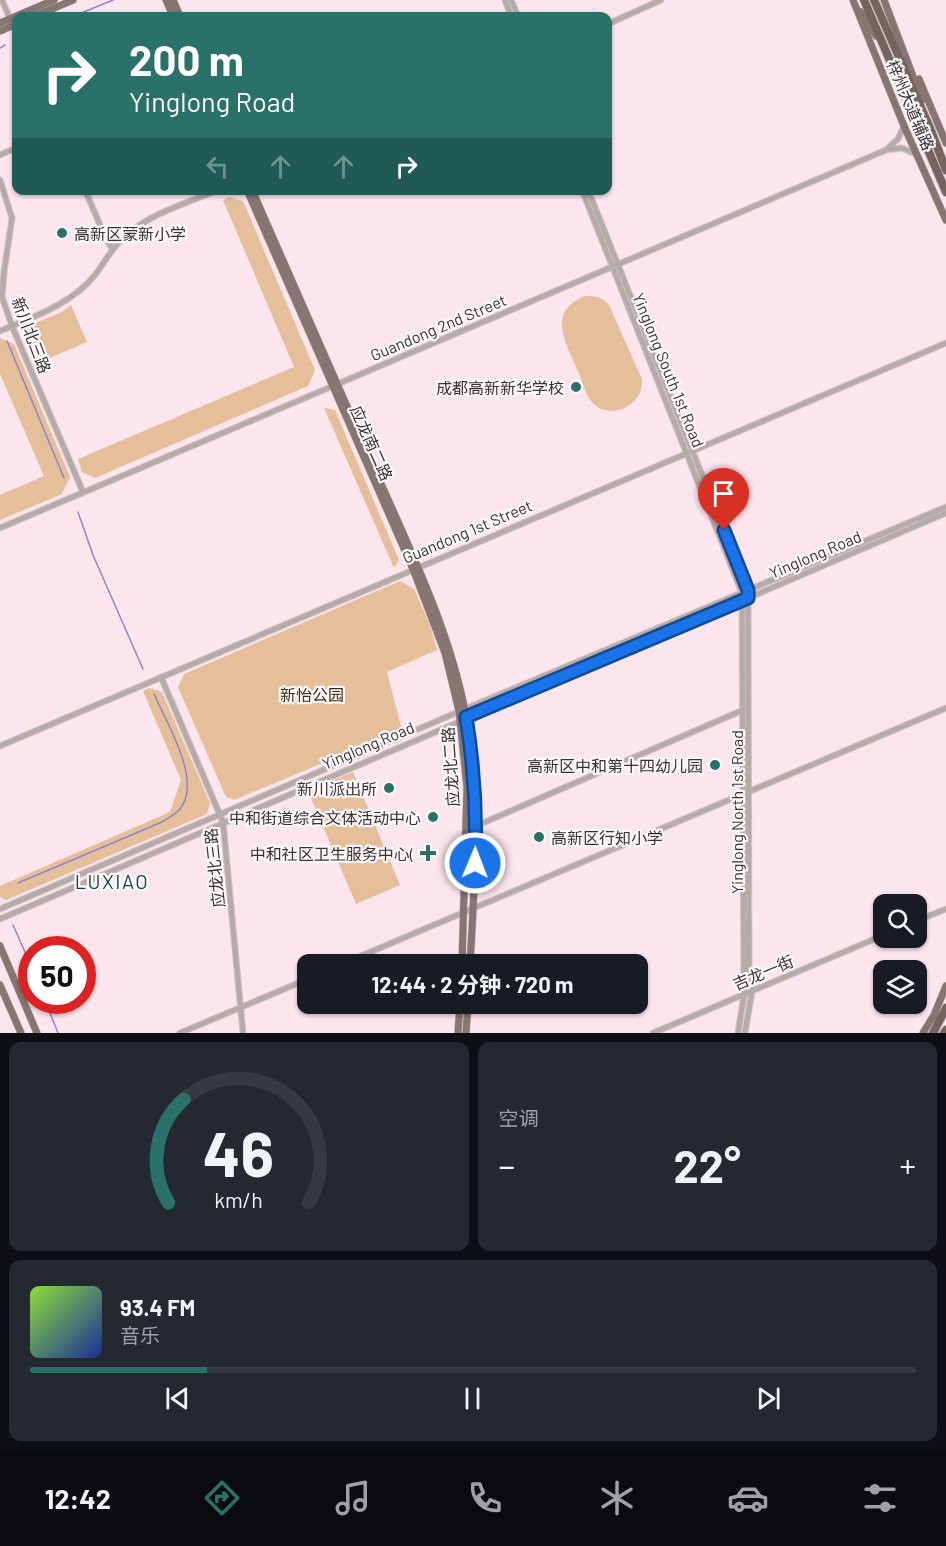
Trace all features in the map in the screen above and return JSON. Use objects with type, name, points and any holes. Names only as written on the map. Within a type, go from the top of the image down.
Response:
[{"type":"highway","points":[[864,0],[946,192]]},
{"type":"highway","points":[[874,0],[939,127],[946,170]]},
{"type":"highway","points":[[933,1033],[945,1011]]},
{"type":"main road","points":[[35,12],[54,0]]},
{"type":"main road","points":[[44,12],[73,0]]},
{"type":"main road","points":[[854,0],[884,48]]},
{"type":"main road","name":"梓州大道辅路","points":[[854,0],[904,126],[946,220]]},
{"type":"main road","name":"梓州大道辅路","points":[[884,0],[912,70],[946,143]]},
{"type":"main road","name":"应龙南二路","points":[[249,195],[335,385]]},
{"type":"main road","name":"应龙南二路","points":[[254,195],[448,643],[462,710]]},
{"type":"main road","name":"应龙北二路","points":[[462,710],[467,787],[462,954]]},
{"type":"main road","name":"应龙北二路","points":[[463,719],[472,756],[476,826],[471,954]]},
{"type":"main road","points":[[0,946],[37,1033]]},
{"type":"main road","points":[[0,985],[21,1033]]},
{"type":"main road","points":[[923,1033],[934,1015],[946,986]]},
{"type":"main road","points":[[945,1011],[946,1002]]},
{"type":"main road","points":[[458,1033],[459,1014]]},
{"type":"main road","points":[[466,1033],[467,1014]]},
{"type":"street","points":[[2,0],[12,21]]},
{"type":"street","points":[[612,22],[661,0]]},
{"type":"street","name":"Guandong 2nd Street","points":[[0,528],[886,150],[898,139],[904,126]]},
{"type":"street","points":[[886,150],[902,148],[916,154]]},
{"type":"street","name":"新川北三路","points":[[0,180],[12,218],[2,297],[12,326],[83,492]]},
{"type":"street","points":[[87,195],[112,248]]},
{"type":"street","points":[[0,331],[67,301],[94,276],[112,248],[127,234],[149,219],[206,195]]},
{"type":"street","name":"Yinglong South 1st Road","points":[[584,195],[616,265]]},
{"type":"street","name":"Yinglong South 1st Road","points":[[590,195],[745,592]]},
{"type":"street","name":"Guandong 1st Street","points":[[0,746],[946,342]]},
{"type":"street","name":"Yinglong Road","points":[[0,909],[462,710],[946,507]]},
{"type":"street","name":"Yinglong Road","points":[[0,919],[946,513]]},
{"type":"street","name":"Yinglong North 1st Road","points":[[745,592],[749,978],[752,991],[745,1033]]},
{"type":"street","name":"Yinglong North 1st Road","points":[[738,1033],[744,995],[747,793],[743,710],[745,599]]},
{"type":"street","name":"应龙北三路","points":[[161,677],[223,822],[243,1033]]},
{"type":"street","points":[[366,954],[946,708]]},
{"type":"street","points":[[476,826],[743,710]]},
{"type":"street","points":[[927,917],[946,909]]},
{"type":"street","name":"吉龙一街","points":[[653,1033],[873,940]]},
{"type":"street","points":[[180,1033],[297,984]]},
{"type":"green space","points":[[229,197],[243,201],[315,370],[308,386],[95,478],[82,472],[78,459],[294,367],[223,200]]},
{"type":"green space","points":[[584,296],[598,297],[609,305],[642,379],[638,396],[632,403],[616,411],[598,407],[591,401],[585,391],[562,329],[565,311],[572,303]]},
{"type":"green space","points":[[71,305],[87,342],[38,363],[26,336],[30,325],[62,312]]},
{"type":"green space","points":[[0,338],[14,344],[70,477],[62,494],[0,520],[0,495],[44,476],[0,374]]},
{"type":"green space","points":[[324,408],[335,410],[399,560],[394,568]]},
{"type":"green space","name":"新怡公园","points":[[400,581],[414,589],[430,625],[437,650],[387,672],[402,730],[234,800],[226,797],[178,687],[184,674]]},
{"type":"green space","points":[[149,688],[162,692],[210,803],[207,814],[6,900],[0,897],[0,886],[170,812],[181,780],[143,691]]},
{"type":"green space","points":[[353,772],[400,885],[356,904],[308,791]]},
{"type":"waterway","points":[[84,12],[113,0]]},
{"type":"waterway","points":[[0,48],[5,45]]},
{"type":"waterway","points":[[7,341],[64,478]]},
{"type":"waterway","points":[[78,512],[93,555],[143,669]]},
{"type":"waterway","points":[[18,883],[162,822],[180,809],[186,797],[185,768],[174,735],[154,694]]},
{"type":"waterway","points":[[13,925],[18,936]]},
{"type":"waterway","points":[[51,1014],[58,1033]]},
{"type":"place","name":"高新区蒙新小学","points":[[62,233]]},
{"type":"place","name":"成都高新新华学校","points":[[576,387]]},
{"type":"place","name":"高新区中和第十四幼儿园","points":[[715,765]]},
{"type":"place","name":"新川派出所","points":[[389,788]]},
{"type":"place","name":"中和街道综合文体活动中心","points":[[433,817]]},
{"type":"place","name":"高新区行知小学","points":[[539,837]]},
{"type":"place","name":"中和社区卫生服务中心(","points":[[428,853]]},
{"type":"district","name":"LUXIAO","points":[[112,881]]},
{"type":"route","points":[[475,863],[475,793],[466,717],[748,598],[748,590],[724,530]]}]
